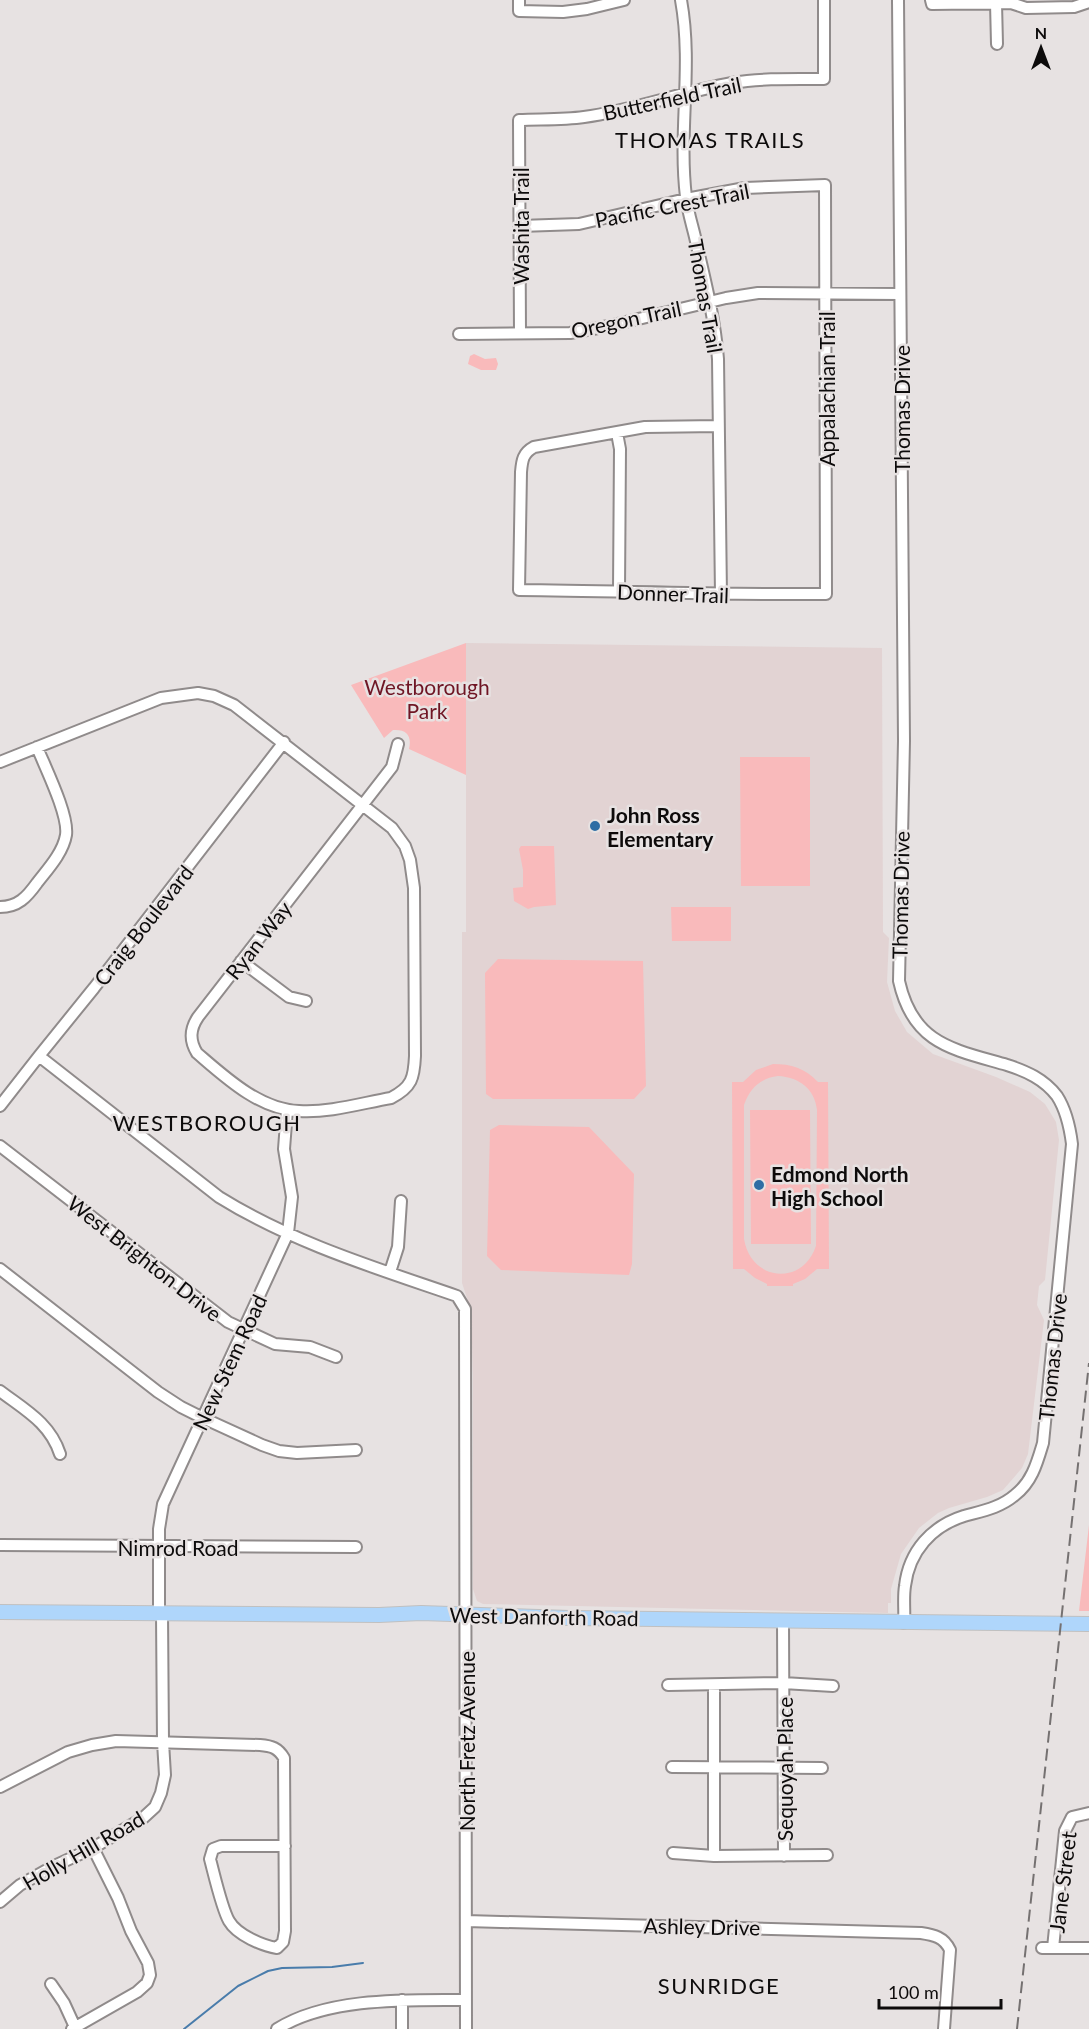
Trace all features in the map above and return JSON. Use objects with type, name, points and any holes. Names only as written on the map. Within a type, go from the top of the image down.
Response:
[{"type":"main road","name":"West Danforth Road","points":[[0,1612],[466,1615],[1089,1624]]},
{"type":"street","points":[[519,6],[563,12],[624,0]]},
{"type":"street","name":"Thomas Trail","points":[[681,0],[687,45],[682,140],[686,200],[710,301],[718,359],[721,595]]},
{"type":"street","name":"Butterfield Trail","points":[[519,120],[581,118],[651,104],[685,93],[764,79],[824,79],[824,0]]},
{"type":"street","name":"Thomas Drive","points":[[898,0],[904,741],[899,981],[903,1002],[912,1018],[929,1035],[950,1048],[1023,1070],[1048,1086],[1058,1098],[1064,1111],[1072,1144],[1043,1443],[1036,1467],[1027,1484],[1001,1505],[947,1522],[934,1530],[925,1540],[915,1553],[904,1586],[904,1623]]},
{"type":"street","points":[[931,0],[932,4],[1011,3],[1026,8],[1074,7],[1089,2]]},
{"type":"street","points":[[996,3],[997,44]]},
{"type":"street","name":"Washita Trail","points":[[519,120],[520,333]]},
{"type":"street","name":"Pacific Crest Trail","points":[[520,226],[579,224],[745,188],[825,185]]},
{"type":"street","name":"Appalachian Trail","points":[[825,185],[826,594]]},
{"type":"street","name":"Oregon Trail","points":[[459,334],[570,333],[710,301],[758,293],[900,294]]},
{"type":"street","points":[[619,591],[620,449],[617,433],[645,427],[718,426]]},
{"type":"street","name":"Donner Trail","points":[[617,433],[534,447],[526,451],[520,472],[519,590],[721,595],[826,594]]},
{"type":"street","points":[[0,762],[161,698],[198,693],[214,696],[234,705],[392,828],[405,846],[410,860],[414,888],[416,1056],[414,1077],[407,1087],[391,1098],[310,1111],[287,1110]]},
{"type":"street","name":"Craig Boulevard","points":[[0,1106],[284,742]]},
{"type":"street","name":"Ryan Way","points":[[287,1110],[255,1097],[207,1061],[194,1047],[192,1032],[194,1023],[392,767],[398,744]]},
{"type":"street","points":[[0,907],[19,904],[27,896],[62,847],[66,834],[63,814],[37,747]]},
{"type":"street","points":[[242,961],[289,998],[306,1002]]},
{"type":"street","points":[[39,1056],[219,1197],[237,1209],[327,1251],[390,1272],[398,1247],[401,1201]]},
{"type":"street","name":"New Stem Road","points":[[161,1614],[159,1547],[163,1504],[288,1233],[292,1197],[285,1149],[287,1110]]},
{"type":"street","name":"West Brighton Drive","points":[[0,1146],[228,1322],[275,1344],[310,1347],[336,1357]]},
{"type":"street","points":[[0,1269],[158,1392],[181,1407],[279,1451],[297,1453],[356,1450]]},
{"type":"street","name":"North Fretz Avenue","points":[[390,1272],[457,1296],[465,1309],[466,2029]]},
{"type":"street","points":[[0,1391],[43,1424],[56,1439],[60,1454]]},
{"type":"street","name":"Nimrod Road","points":[[0,1545],[356,1547]]},
{"type":"street","name":"Holly Hill Road","points":[[0,1902],[20,1886],[52,1867],[93,1848],[143,1818],[155,1807],[165,1775],[161,1614]]},
{"type":"street","name":"Sequoyah Place","points":[[783,1621],[784,1856]]},
{"type":"street","name":"Sequoyah Place","points":[[668,1685],[783,1683],[833,1686]]},
{"type":"street","points":[[714,1685],[714,1856]]},
{"type":"street","points":[[0,1787],[69,1752],[116,1741],[260,1745],[272,1746],[279,1750],[284,1758],[285,1846],[285,1931],[283,1942],[278,1948],[269,1947],[238,1931],[229,1922],[210,1859],[213,1849],[221,1846],[285,1846]]},
{"type":"street","points":[[672,1767],[822,1768]]},
{"type":"street","name":"Jane Street","points":[[1089,1813],[1072,1817],[1065,1831],[1048,1948],[1089,1948]]},
{"type":"street","points":[[51,1984],[64,2003],[74,2028],[137,1992],[147,1983],[150,1975],[148,1963],[93,1848]]},
{"type":"street","points":[[673,1853],[714,1856],[827,1855]]},
{"type":"street","name":"Ashley Drive","points":[[466,1921],[910,1932],[938,1936],[946,1942],[950,1950],[944,2029]]},
{"type":"street","points":[[402,2000],[402,2029]]},
{"type":"street","points":[[277,2029],[324,2009],[402,2000],[466,2000]]},
{"type":"shaded area","name":"Edmond North High School","points":[[466,643],[882,648],[883,932],[889,938],[887,982],[895,1011],[907,1032],[933,1054],[1030,1092],[1045,1104],[1056,1122],[1059,1140],[1045,1280],[1039,1286],[1037,1305],[1044,1320],[1028,1454],[1022,1468],[1003,1490],[949,1508],[938,1513],[919,1528],[901,1554],[891,1589],[888,1613],[483,1604],[477,1601],[473,1589],[471,1310],[462,1283],[462,932],[466,932]]},
{"type":"green space","points":[[474,354],[485,359],[496,358],[498,364],[496,370],[481,370],[468,364],[470,356]]},
{"type":"green space","name":"Westborough Park","points":[[466,643],[466,775],[409,749],[410,740],[405,732],[393,730],[384,738],[351,685]]},
{"type":"green space","points":[[740,757],[810,757],[810,886],[741,886]]},
{"type":"green space","points":[[521,846],[554,846],[556,905],[528,909],[514,901],[513,888],[523,887],[519,849]]},
{"type":"green space","points":[[671,907],[731,907],[731,941],[672,941]]},
{"type":"green space","points":[[498,959],[643,961],[646,1086],[634,1099],[493,1099],[486,1094],[485,973]]},
{"type":"green space","points":[[773,1064],[786,1065],[803,1070],[818,1082],[828,1082],[829,1269],[817,1269],[793,1286],[767,1286],[744,1269],[733,1269],[732,1082],[743,1082],[756,1070]],"holes":[[[772,1077],[786,1077],[805,1086],[816,1103],[816,1246],[809,1259],[800,1268],[789,1273],[777,1274],[756,1264],[744,1239],[744,1105],[749,1094],[761,1082]]]},
{"type":"green space","points":[[750,1110],[810,1110],[811,1244],[751,1244]]},
{"type":"green space","points":[[499,1125],[589,1127],[634,1174],[632,1264],[629,1275],[501,1270],[487,1256],[490,1130]]},
{"type":"green space","points":[[1089,1525],[1089,1611],[1079,1611]]},
{"type":"waterway","points":[[184,2029],[238,1986],[268,1971],[282,1968],[332,1967],[363,1963]]},
{"type":"railway","points":[[1017,2029],[1089,1363]]},
{"type":"place","name":"John Ross Elementary","points":[[595,826]]},
{"type":"place","name":"Edmond North High School","points":[[759,1185]]},
{"type":"district","name":"THOMAS TRAILS","points":[[710,139]]},
{"type":"district","name":"WESTBOROUGH","points":[[207,1122]]},
{"type":"district","name":"SUNRIDGE","points":[[719,1985]]}]
